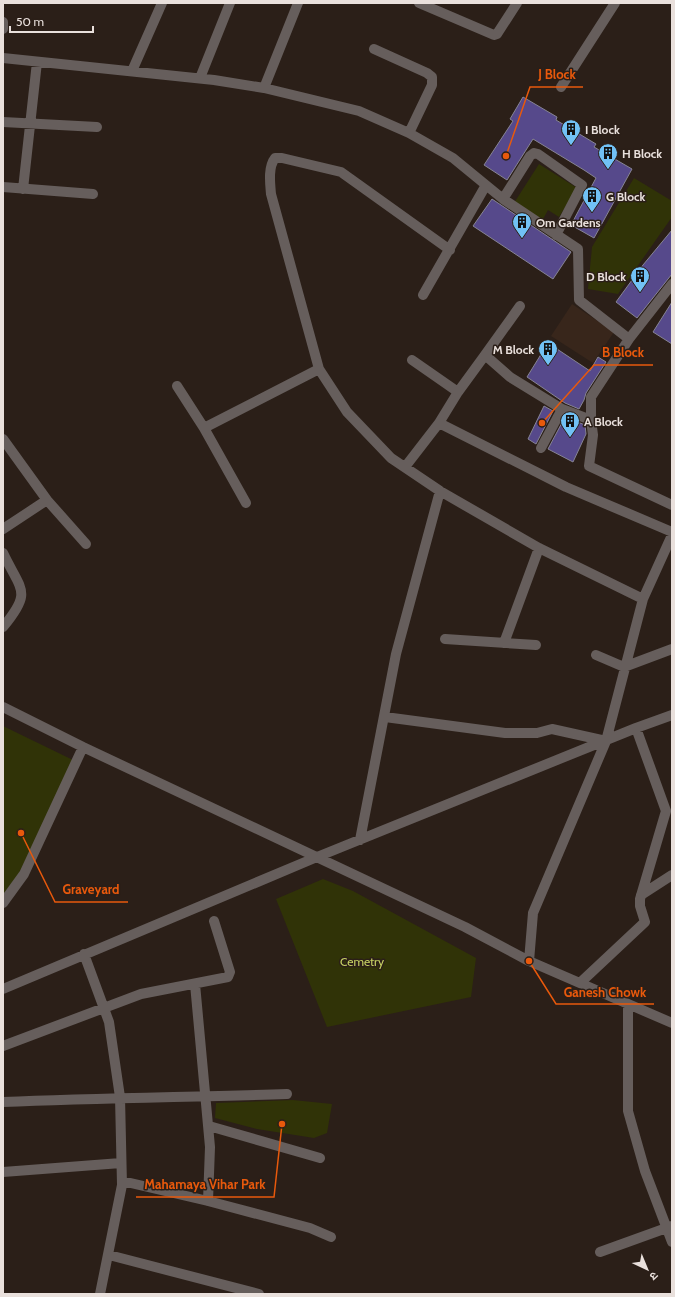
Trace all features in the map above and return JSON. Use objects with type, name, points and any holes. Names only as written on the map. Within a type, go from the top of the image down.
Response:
[{"type":"street","points":[[132,71],[162,3]]},
{"type":"street","points":[[200,78],[230,3]]},
{"type":"street","points":[[264,88],[298,3]]},
{"type":"street","points":[[419,3],[494,35],[497,34],[503,26],[517,3]]},
{"type":"street","points":[[561,87],[615,3]]},
{"type":"street","points":[[3,22],[3,29]]},
{"type":"street","points":[[374,49],[428,73],[432,77],[432,85],[409,133]]},
{"type":"street","points":[[3,58],[200,78],[264,88],[359,111],[409,133],[453,158],[503,199],[578,250],[579,300],[629,339]]},
{"type":"street","points":[[23,189],[37,62]]},
{"type":"street","points":[[3,122],[97,127]]},
{"type":"street","points":[[503,199],[530,156],[534,153],[538,154],[582,185],[556,234]]},
{"type":"street","points":[[450,250],[341,172],[282,158],[276,158],[272,162],[270,180],[271,194],[319,369],[347,412],[391,458],[440,491],[539,548],[643,599]]},
{"type":"street","points":[[423,295],[486,185]]},
{"type":"street","points":[[3,187],[93,194]]},
{"type":"street","points":[[672,284],[629,339],[591,397],[591,420],[593,435],[589,466],[672,504]]},
{"type":"street","points":[[405,467],[439,423],[458,392],[520,306]]},
{"type":"street","points":[[485,355],[510,377],[562,409],[591,420]]},
{"type":"street","points":[[412,360],[458,392]]},
{"type":"street","points":[[204,428],[319,369]]},
{"type":"street","points":[[177,386],[204,428],[246,503]]},
{"type":"street","points":[[541,448],[562,409]]},
{"type":"street","points":[[439,423],[566,487],[672,532]]},
{"type":"street","points":[[3,439],[47,500],[86,544]]},
{"type":"street","points":[[360,840],[396,654],[440,491]]},
{"type":"street","points":[[3,529],[47,500]]},
{"type":"street","points":[[529,961],[532,913],[606,741],[624,666],[643,599],[672,536]]},
{"type":"street","points":[[504,643],[539,548]]},
{"type":"street","points":[[3,553],[22,591],[20,604],[3,628]]},
{"type":"street","points":[[445,639],[536,645]]},
{"type":"street","points":[[596,655],[624,666],[672,649]]},
{"type":"street","points":[[3,706],[84,747],[465,927],[529,961],[581,982],[672,1023]]},
{"type":"street","points":[[3,989],[317,857],[636,728],[672,715]]},
{"type":"street","points":[[385,717],[504,733],[537,733],[552,729],[606,741]]},
{"type":"street","points":[[581,982],[644,924],[645,918],[640,905],[641,895],[666,811],[636,728]]},
{"type":"street","points":[[3,903],[24,874],[84,747]]},
{"type":"street","points":[[641,895],[672,875]]},
{"type":"street","points":[[3,1046],[141,994],[226,978],[230,974],[214,921]]},
{"type":"street","points":[[84,954],[105,1007],[109,1022],[120,1097],[122,1181],[100,1294]]},
{"type":"street","points":[[196,984],[209,1126],[210,1147],[208,1201]]},
{"type":"street","points":[[628,1004],[628,1112],[645,1170],[669,1227],[672,1242]]},
{"type":"street","points":[[3,1102],[120,1097],[286,1094]]},
{"type":"street","points":[[209,1126],[320,1158]]},
{"type":"street","points":[[3,1172],[121,1163]]},
{"type":"street","points":[[122,1181],[208,1201],[310,1228],[331,1237]]},
{"type":"street","points":[[600,1252],[669,1227]]},
{"type":"street","points":[[109,1254],[259,1294]]},
{"type":"shaded area","points":[[572,304],[614,332],[593,363],[551,336]]},
{"type":"green space","points":[[539,164],[577,188],[559,217],[548,210],[542,221],[514,203]]},
{"type":"green space","points":[[634,178],[672,201],[672,217],[618,294],[588,289],[592,247]]},
{"type":"green space","points":[[3,726],[75,761],[3,905]]},
{"type":"green space","name":"Cemetry","points":[[323,879],[353,891],[476,958],[471,997],[327,1027],[276,899]]},
{"type":"green space","points":[[293,1100],[332,1104],[327,1133],[314,1138],[257,1129],[215,1118],[216,1103]]},
{"type":"building","points":[[523,97],[557,117],[556,120],[596,144],[594,147],[632,169],[594,238],[571,225],[596,178],[584,170],[533,139],[507,180],[484,165],[513,121],[510,119]]},
{"type":"building","name":"Om Gardens","points":[[492,199],[571,252],[553,279],[473,226]]},
{"type":"building","points":[[672,230],[672,274],[637,318],[616,302],[643,265]]},
{"type":"building","points":[[672,302],[672,344],[653,332]]},
{"type":"building","points":[[548,343],[590,371],[598,357],[606,362],[586,393],[579,409],[565,403],[527,377]]},
{"type":"building","points":[[544,406],[553,411],[536,444],[528,439]]},
{"type":"building","name":"A Block","points":[[565,417],[585,425],[586,434],[573,462],[548,449]]},
{"type":"place","name":"I Block","points":[[571,146]]},
{"type":"place","name":"J Block","points":[[506,156]]},
{"type":"place","name":"H Block","points":[[608,170]]},
{"type":"place","name":"G Block","points":[[592,213]]},
{"type":"place","name":"Om Gardens","points":[[522,239]]},
{"type":"place","name":"D Block","points":[[640,293]]},
{"type":"place","name":"M Block","points":[[548,366]]},
{"type":"place","name":"B Block","points":[[542,423]]},
{"type":"place","name":"A Block","points":[[570,438]]},
{"type":"place","name":"Graveyard","points":[[21,833]]},
{"type":"place","name":"Ganesh Chowk","points":[[529,961]]},
{"type":"place","name":"Mahamaya Vihar Park","points":[[282,1124]]}]
